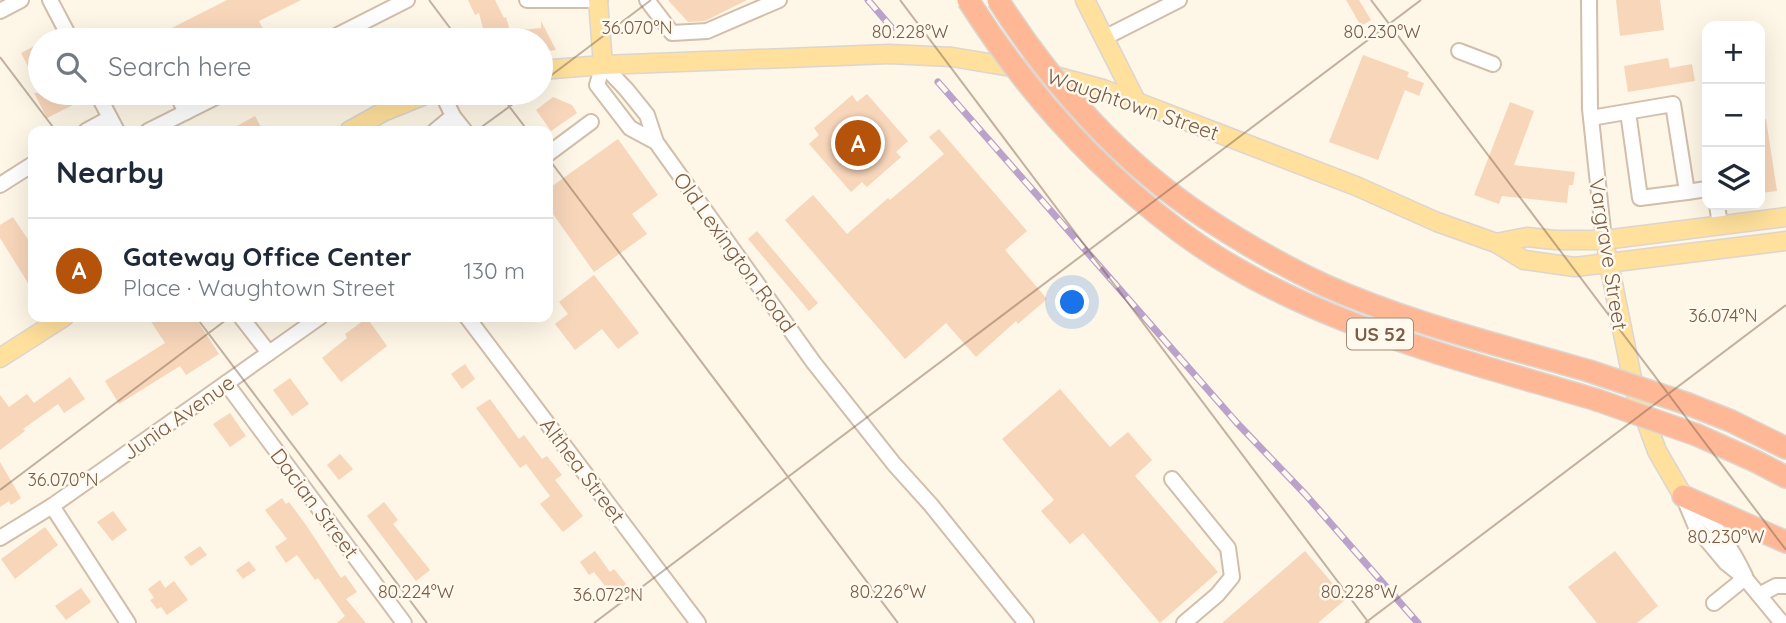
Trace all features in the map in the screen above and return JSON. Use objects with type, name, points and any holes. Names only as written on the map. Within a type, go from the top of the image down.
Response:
[{"type":"highway","name":"US 52","points":[[968,0],[1026,84],[1074,139],[1129,192],[1179,231],[1246,274],[1316,309],[1424,348],[1597,400],[1697,435],[1786,477]]},
{"type":"highway","name":"US 52","points":[[998,0],[1046,68],[1092,122],[1146,173],[1207,219],[1258,252],[1326,286],[1432,324],[1688,404],[1731,421],[1786,448]]},
{"type":"highway","points":[[1683,496],[1786,542]]},
{"type":"main road","name":"Old Lexington Road","points":[[599,0],[603,65]]},
{"type":"main road","points":[[1085,0],[1136,101]]},
{"type":"main road","name":"Waughtown Street","points":[[553,69],[889,54],[952,57],[1036,71],[1136,101],[1496,243],[1524,260],[1575,267],[1786,242]]},
{"type":"main road","points":[[358,126],[400,105]]},
{"type":"main road","points":[[1496,243],[1527,237],[1604,240],[1786,217]]},
{"type":"main road","name":"Vargrave Street","points":[[1604,240],[1633,388],[1657,451],[1683,496]]},
{"type":"main road","points":[[0,358],[56,322]]},
{"type":"street","points":[[0,11],[21,0]]},
{"type":"street","points":[[50,0],[65,28]]},
{"type":"street","points":[[352,28],[407,0]]},
{"type":"street","points":[[527,0],[599,0]]},
{"type":"street","points":[[647,0],[672,33],[707,31],[779,0]]},
{"type":"street","points":[[1104,38],[1179,0]]},
{"type":"street","name":"Vargrave Street","points":[[1589,0],[1591,118],[1604,240]]},
{"type":"street","points":[[1459,51],[1493,64]]},
{"type":"street","name":"Old Lexington Road","points":[[656,142],[630,128],[597,85],[603,65],[647,115],[656,142],[814,363],[1026,623]]},
{"type":"street","points":[[1591,118],[1673,104],[1686,192]]},
{"type":"street","points":[[103,105],[113,125]]},
{"type":"street","points":[[182,105],[186,112]]},
{"type":"street","points":[[158,126],[200,105]]},
{"type":"street","points":[[448,105],[461,126]]},
{"type":"street","points":[[1628,112],[1640,198],[1702,190]]},
{"type":"street","points":[[441,126],[453,116]]},
{"type":"street","points":[[553,150],[591,122]]},
{"type":"street","points":[[0,185],[28,167]]},
{"type":"street","points":[[1718,210],[1720,225]]},
{"type":"street","points":[[246,322],[268,353]]},
{"type":"street","name":"Junia Avenue","points":[[0,538],[52,506],[313,322]]},
{"type":"street","name":"Althea Street","points":[[471,322],[698,623]]},
{"type":"street","name":"Dacian Street","points":[[226,383],[404,623]]},
{"type":"street","points":[[1172,479],[1228,548],[1232,577],[1217,595],[1184,623]]},
{"type":"street","name":"Vargrave Street","points":[[1683,496],[1708,518],[1736,556],[1745,578],[1782,623]]},
{"type":"street","points":[[52,506],[128,623]]},
{"type":"street","points":[[1714,603],[1745,578]]},
{"type":"street","points":[[1759,595],[1776,586],[1786,586]]},
{"type":"building","points":[[227,0],[301,0],[259,21],[263,28],[172,28]]},
{"type":"building","points":[[468,0],[495,0],[504,18],[506,17],[509,28],[483,28],[479,13],[475,15]]},
{"type":"building","points":[[668,0],[747,0],[705,21],[688,22]]},
{"type":"building","points":[[1346,0],[1359,0],[1371,20],[1361,26]]},
{"type":"building","points":[[1616,0],[1660,0],[1664,30],[1620,36]]},
{"type":"building","points":[[28,49],[28,67],[21,53]]},
{"type":"building","points":[[1363,55],[1409,72],[1407,77],[1424,83],[1419,96],[1405,90],[1378,160],[1329,142]]},
{"type":"building","points":[[1668,58],[1670,68],[1692,64],[1695,81],[1628,92],[1624,66]]},
{"type":"building","points":[[867,94],[908,141],[896,152],[901,157],[867,187],[862,182],[851,192],[809,144],[819,135],[814,128],[852,95],[857,102]]},
{"type":"building","points":[[553,97],[572,105],[577,113],[553,130],[553,126],[547,126],[536,110],[543,105],[553,105]]},
{"type":"building","points":[[1510,102],[1534,111],[1514,165],[1575,172],[1573,185],[1569,185],[1567,203],[1502,196],[1499,204],[1474,195]]},
{"type":"building","points":[[40,105],[73,105],[47,118]]},
{"type":"building","points":[[255,116],[260,126],[237,126]]},
{"type":"building","points":[[1765,119],[1766,119],[1777,191],[1765,192]]},
{"type":"building","points":[[939,129],[1027,231],[1005,250],[1047,299],[1018,324],[1016,321],[976,357],[946,323],[905,359],[785,220],[813,195],[847,234],[944,154],[929,137]]},
{"type":"building","points":[[618,139],[658,195],[632,214],[647,234],[594,272],[553,214],[553,185]]},
{"type":"building","points":[[13,217],[28,240],[28,283],[0,238],[0,225]]},
{"type":"building","points":[[757,231],[818,303],[809,311],[748,239]]},
{"type":"building","points":[[594,275],[639,333],[618,349],[602,329],[575,350],[555,324],[568,314],[559,302]]},
{"type":"building","points":[[151,322],[198,322],[219,354],[186,375],[180,366],[119,404],[105,381],[165,343]]},
{"type":"building","points":[[362,322],[370,322],[387,346],[341,382],[322,358],[347,338],[345,334]]},
{"type":"building","points":[[465,364],[475,379],[462,389],[451,374]]},
{"type":"building","points":[[70,377],[85,399],[64,413],[58,404],[23,429],[25,431],[0,450],[0,395],[9,407],[27,394],[34,403]]},
{"type":"building","points":[[290,378],[309,404],[292,416],[273,390]]},
{"type":"building","points":[[1060,389],[1110,447],[1128,432],[1152,460],[1135,476],[1218,572],[1160,623],[1083,533],[1070,544],[1041,511],[1054,500],[1002,439]]},
{"type":"building","points":[[490,399],[519,439],[524,435],[542,459],[547,456],[562,475],[555,480],[583,516],[563,532],[540,504],[550,496],[526,464],[520,468],[476,408]]},
{"type":"building","points":[[230,413],[246,436],[230,447],[213,424]]},
{"type":"building","points":[[340,454],[353,469],[339,480],[327,465]]},
{"type":"building","points":[[0,462],[21,498],[11,505],[9,501],[0,507]]},
{"type":"building","points":[[282,498],[286,504],[289,502],[306,525],[341,578],[345,575],[357,592],[346,599],[366,623],[337,623],[345,616],[318,578],[315,580],[297,555],[286,563],[275,547],[287,539],[265,510]]},
{"type":"building","points":[[384,502],[398,520],[393,524],[430,570],[416,581],[367,516]]},
{"type":"building","points":[[113,511],[127,530],[112,541],[97,522]]},
{"type":"building","points":[[45,527],[58,545],[15,579],[1,559]]},
{"type":"building","points":[[200,546],[207,555],[191,566],[184,557]]},
{"type":"building","points":[[595,551],[610,572],[614,569],[627,585],[613,596],[594,572],[589,575],[580,562]]},
{"type":"building","points":[[1305,551],[1346,599],[1318,623],[1222,623]]},
{"type":"building","points":[[1615,551],[1658,606],[1637,623],[1597,623],[1568,587]]},
{"type":"building","points":[[249,561],[256,570],[243,579],[236,570]]},
{"type":"building","points":[[160,580],[165,588],[174,581],[188,600],[167,615],[161,607],[157,609],[150,600],[154,598],[148,589]]},
{"type":"building","points":[[81,588],[91,602],[66,620],[55,606]]},
{"type":"railway","points":[[868,0],[892,28]]},
{"type":"railway","points":[[938,82],[1237,423],[1305,494],[1418,623]]},
{"type":"place","name":"Gateway Office Center","points":[[858,143]]}]
